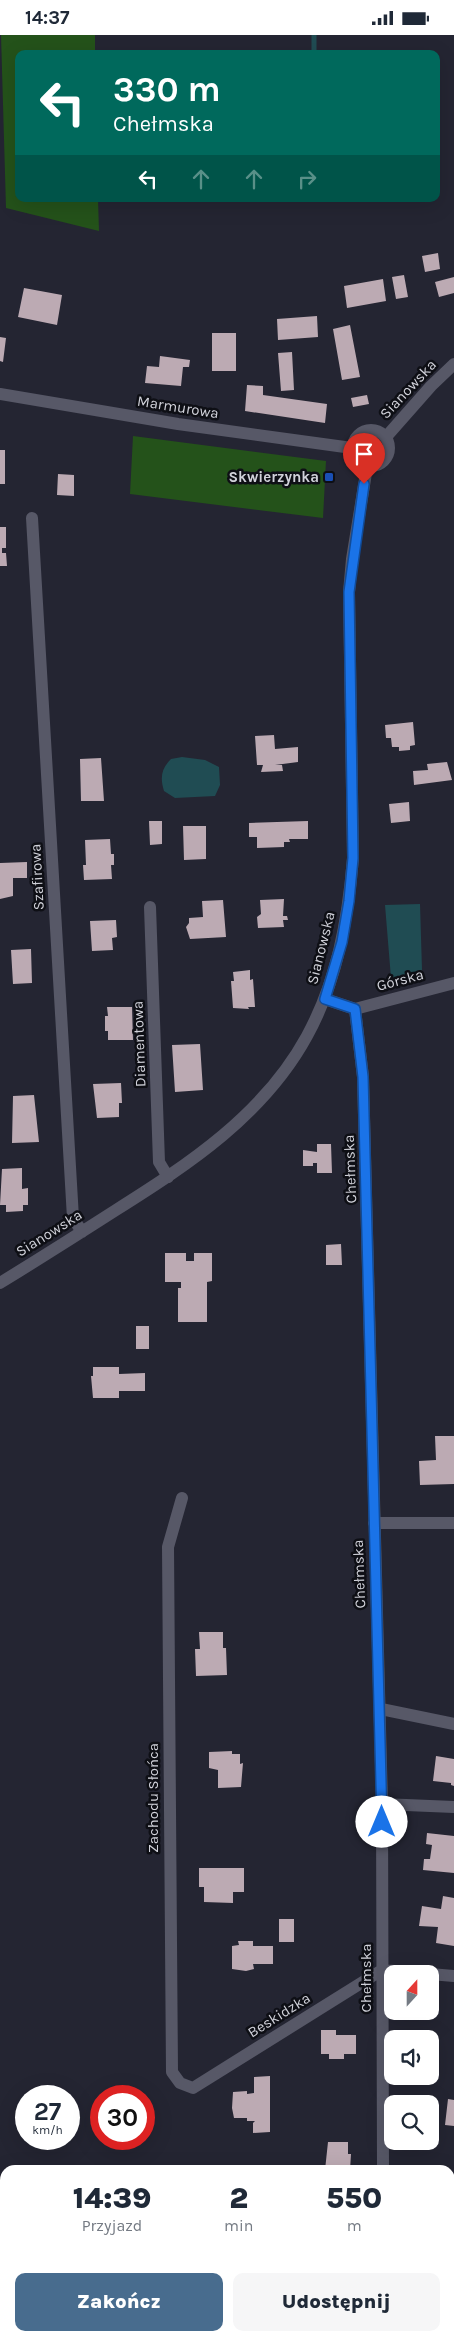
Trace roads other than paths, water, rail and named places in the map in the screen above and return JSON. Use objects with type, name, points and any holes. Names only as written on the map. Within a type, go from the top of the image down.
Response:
[{"type":"street","name":"Sianowska","points":[[386,437],[431,386],[454,364]]},
{"type":"street","name":"Marmurowa","points":[[0,394],[178,424],[352,448]]},
{"type":"street","points":[[368,429],[377,431],[386,437],[390,446],[388,457],[380,465],[367,467],[356,460],[352,448],[357,436],[368,429]]},
{"type":"street","name":"Sianowska","points":[[0,1283],[203,1153],[245,1116],[280,1079],[307,1037],[325,999],[342,942],[349,901],[353,858],[349,592],[352,559],[367,467]]},
{"type":"street","name":"Szafirowa","points":[[32,518],[73,1218],[82,1232]]},
{"type":"street","name":"Diamentowa","points":[[150,907],[160,1162],[168,1177]]},
{"type":"street","name":"Górska","points":[[355,1009],[454,983]]},
{"type":"street","points":[[325,999],[355,1009]]},
{"type":"street","name":"Chełmska","points":[[355,1009],[364,1087],[374,1523],[381,1709],[383,2165]]},
{"type":"street","name":"Zachodu Słońca","points":[[182,1498],[168,1547],[172,2072],[180,2083],[193,2087]]},
{"type":"street","points":[[374,1523],[454,1523]]},
{"type":"street","points":[[381,1709],[454,1724]]},
{"type":"street","points":[[382,1803],[454,1807]]},
{"type":"street","name":"Beskidzka","points":[[193,2087],[382,1970]]},
{"type":"street","points":[[439,1975],[454,1976]]},
{"type":"waterway","points":[[314,35],[314,50]]},
{"type":"place","name":"Skwierzynka","points":[[329,477]]}]
